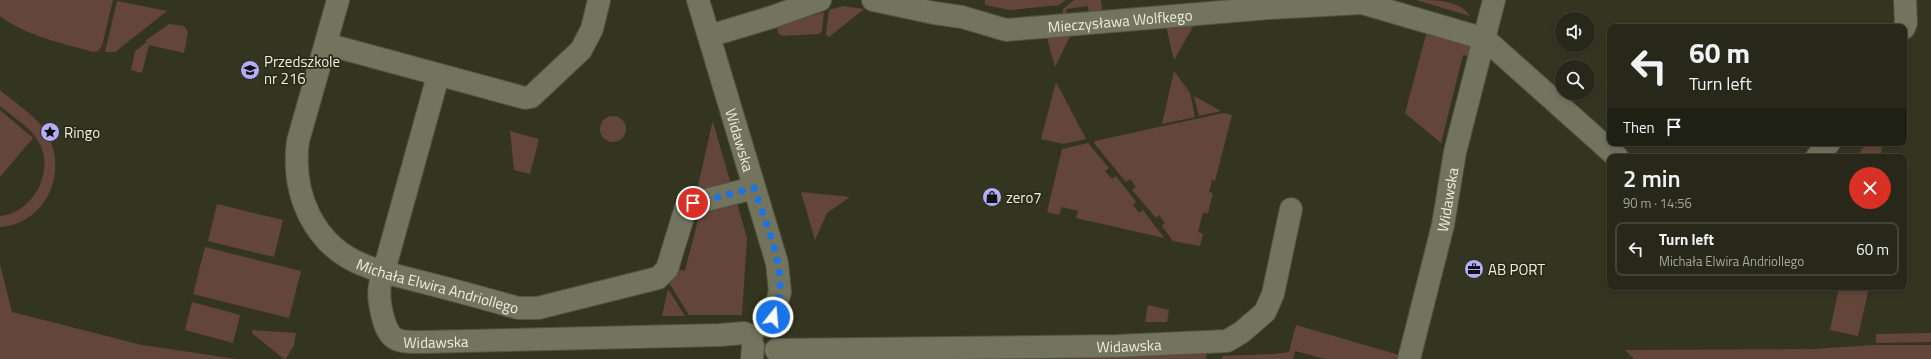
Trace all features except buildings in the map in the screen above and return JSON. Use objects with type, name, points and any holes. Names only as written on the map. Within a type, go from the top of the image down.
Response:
[{"type":"street","name":"Michała Elwira Andriollego","points":[[338,0],[298,141],[296,156],[297,177],[305,209],[314,224],[341,253],[365,266],[518,308],[538,308],[658,278],[667,269],[686,207],[690,204],[754,188]]},
{"type":"street","points":[[326,44],[438,76],[525,98],[531,97],[581,50],[592,29],[599,0]]},
{"type":"street","name":"Widawska","points":[[698,0],[777,263],[780,280],[780,292],[765,345]]},
{"type":"street","points":[[709,36],[772,17],[820,0]]},
{"type":"street","name":"Mieczysława Wolfkego","points":[[873,0],[934,13],[962,17],[1006,30],[1269,8],[1362,3],[1485,39],[1614,154]]},
{"type":"street","points":[[1485,39],[1494,0]]},
{"type":"street","points":[[1905,0],[1906,24]]},
{"type":"street","name":"Widawska","points":[[1409,359],[1443,225],[1455,152],[1485,39]]},
{"type":"street","name":"Widawska","points":[[438,76],[378,295],[389,336],[405,342],[720,335],[744,333],[765,345],[803,350],[1117,346],[1227,342],[1242,332],[1265,312],[1273,294],[1291,209]]},
{"type":"street","points":[[1820,154],[1826,146]]},
{"type":"shaded area","points":[[0,0],[113,0],[102,46],[98,51],[93,52],[33,34],[10,23],[0,16]]},
{"type":"shaded area","points":[[985,0],[1066,0],[1059,5],[1010,10],[985,5]]},
{"type":"shaded area","points":[[1074,0],[1101,0],[1103,16],[1089,18],[1088,6],[1066,9],[1067,18],[1063,19],[1063,9]]},
{"type":"shaded area","points":[[1416,0],[1431,0],[1454,4],[1466,11],[1470,16]]},
{"type":"shaded area","points":[[117,1],[167,11],[115,52],[105,52]]},
{"type":"shaded area","points":[[843,6],[864,9],[829,37],[826,34],[829,10]]},
{"type":"shaded area","points":[[824,12],[822,31],[819,34],[782,36],[778,33],[777,26]]},
{"type":"shaded area","points":[[1195,23],[1174,60],[1166,26]]},
{"type":"shaded area","points":[[169,24],[184,26],[188,32],[184,53],[149,45],[142,73],[131,70],[135,51],[147,42],[145,41]]},
{"type":"shaded area","points":[[1427,31],[1471,46],[1474,57],[1463,55],[1441,143],[1405,113]]},
{"type":"shaded area","points":[[1072,32],[1055,67],[1046,34]]},
{"type":"shaded area","points":[[1174,71],[1190,93],[1195,117],[1162,124]]},
{"type":"shaded area","points":[[1056,82],[1086,139],[1063,144],[1041,139]]},
{"type":"shaded area","points":[[0,90],[38,121],[43,127],[53,149],[55,164],[54,179],[49,194],[41,206],[30,217],[16,224],[0,227],[0,216],[12,213],[22,208],[31,200],[38,190],[42,179],[44,155],[37,138],[22,123],[0,106]]},
{"type":"shaded area","points":[[1194,96],[1221,111],[1199,116]]},
{"type":"shaded area","points":[[0,110],[33,138],[0,177]]},
{"type":"shaded area","points":[[1223,113],[1232,115],[1215,181],[1212,180],[1209,192],[1213,193],[1208,213],[1203,213],[1198,232],[1203,234],[1200,246],[1173,241],[1162,226],[1165,223],[1159,215],[1156,218],[1132,190],[1136,187],[1130,179],[1126,182],[1094,143],[1095,141]]},
{"type":"shaded area","points":[[613,116],[622,120],[626,129],[622,138],[613,142],[604,138],[600,129],[604,120]]},
{"type":"shaded area","points":[[713,122],[732,188],[696,195],[712,124]]},
{"type":"shaded area","points":[[510,131],[539,139],[530,174],[514,170]]},
{"type":"shaded area","points":[[1088,143],[1109,168],[1105,171],[1112,179],[1116,176],[1136,202],[1133,205],[1139,213],[1143,210],[1164,238],[1076,218],[1078,211],[1062,207],[1059,215],[1047,212],[1062,149]]},
{"type":"shaded area","points":[[1865,146],[1882,146],[1881,154],[1858,154]]},
{"type":"shaded area","points":[[801,192],[850,197],[827,213],[815,240]]},
{"type":"shaded area","points":[[735,196],[747,238],[742,315],[689,315],[669,283],[673,268],[685,270],[702,205]]},
{"type":"shaded area","points":[[217,204],[283,220],[274,257],[208,241]]},
{"type":"shaded area","points":[[205,247],[301,271],[289,318],[193,294]]},
{"type":"shaded area","points":[[0,264],[12,312],[142,345],[237,359],[0,359]]},
{"type":"shaded area","points":[[668,289],[685,316],[662,316]]},
{"type":"shaded area","points":[[1838,290],[1868,290],[1858,336],[1830,330]]},
{"type":"shaded area","points":[[192,302],[240,315],[233,343],[185,330]]},
{"type":"shaded area","points":[[1148,305],[1169,310],[1167,322],[1145,322]]},
{"type":"shaded area","points":[[1296,325],[1399,355],[1398,359],[1325,359],[1295,351],[1293,359],[1222,359],[1222,356],[1289,352]]},
{"type":"shaded area","points":[[252,330],[296,333],[294,345],[286,359],[284,359],[252,333]]},
{"type":"shaded area","points":[[1931,333],[1931,342],[1876,343],[1876,334]]},
{"type":"shaded area","points":[[1209,342],[1206,359],[938,359]]},
{"type":"shaded area","points":[[1874,345],[1931,345],[1931,359],[1634,359],[1625,350],[1813,349]]},
{"type":"place","name":"Przedszkole nr 216","points":[[250,70]]},
{"type":"place","name":"Ringo","points":[[50,132]]},
{"type":"place","name":"zero7","points":[[992,197]]},
{"type":"place","name":"AB PORT","points":[[1474,269]]},
{"type":"route","points":[[693,203],[754,188],[777,263],[780,280],[780,292],[773,317]]}]
